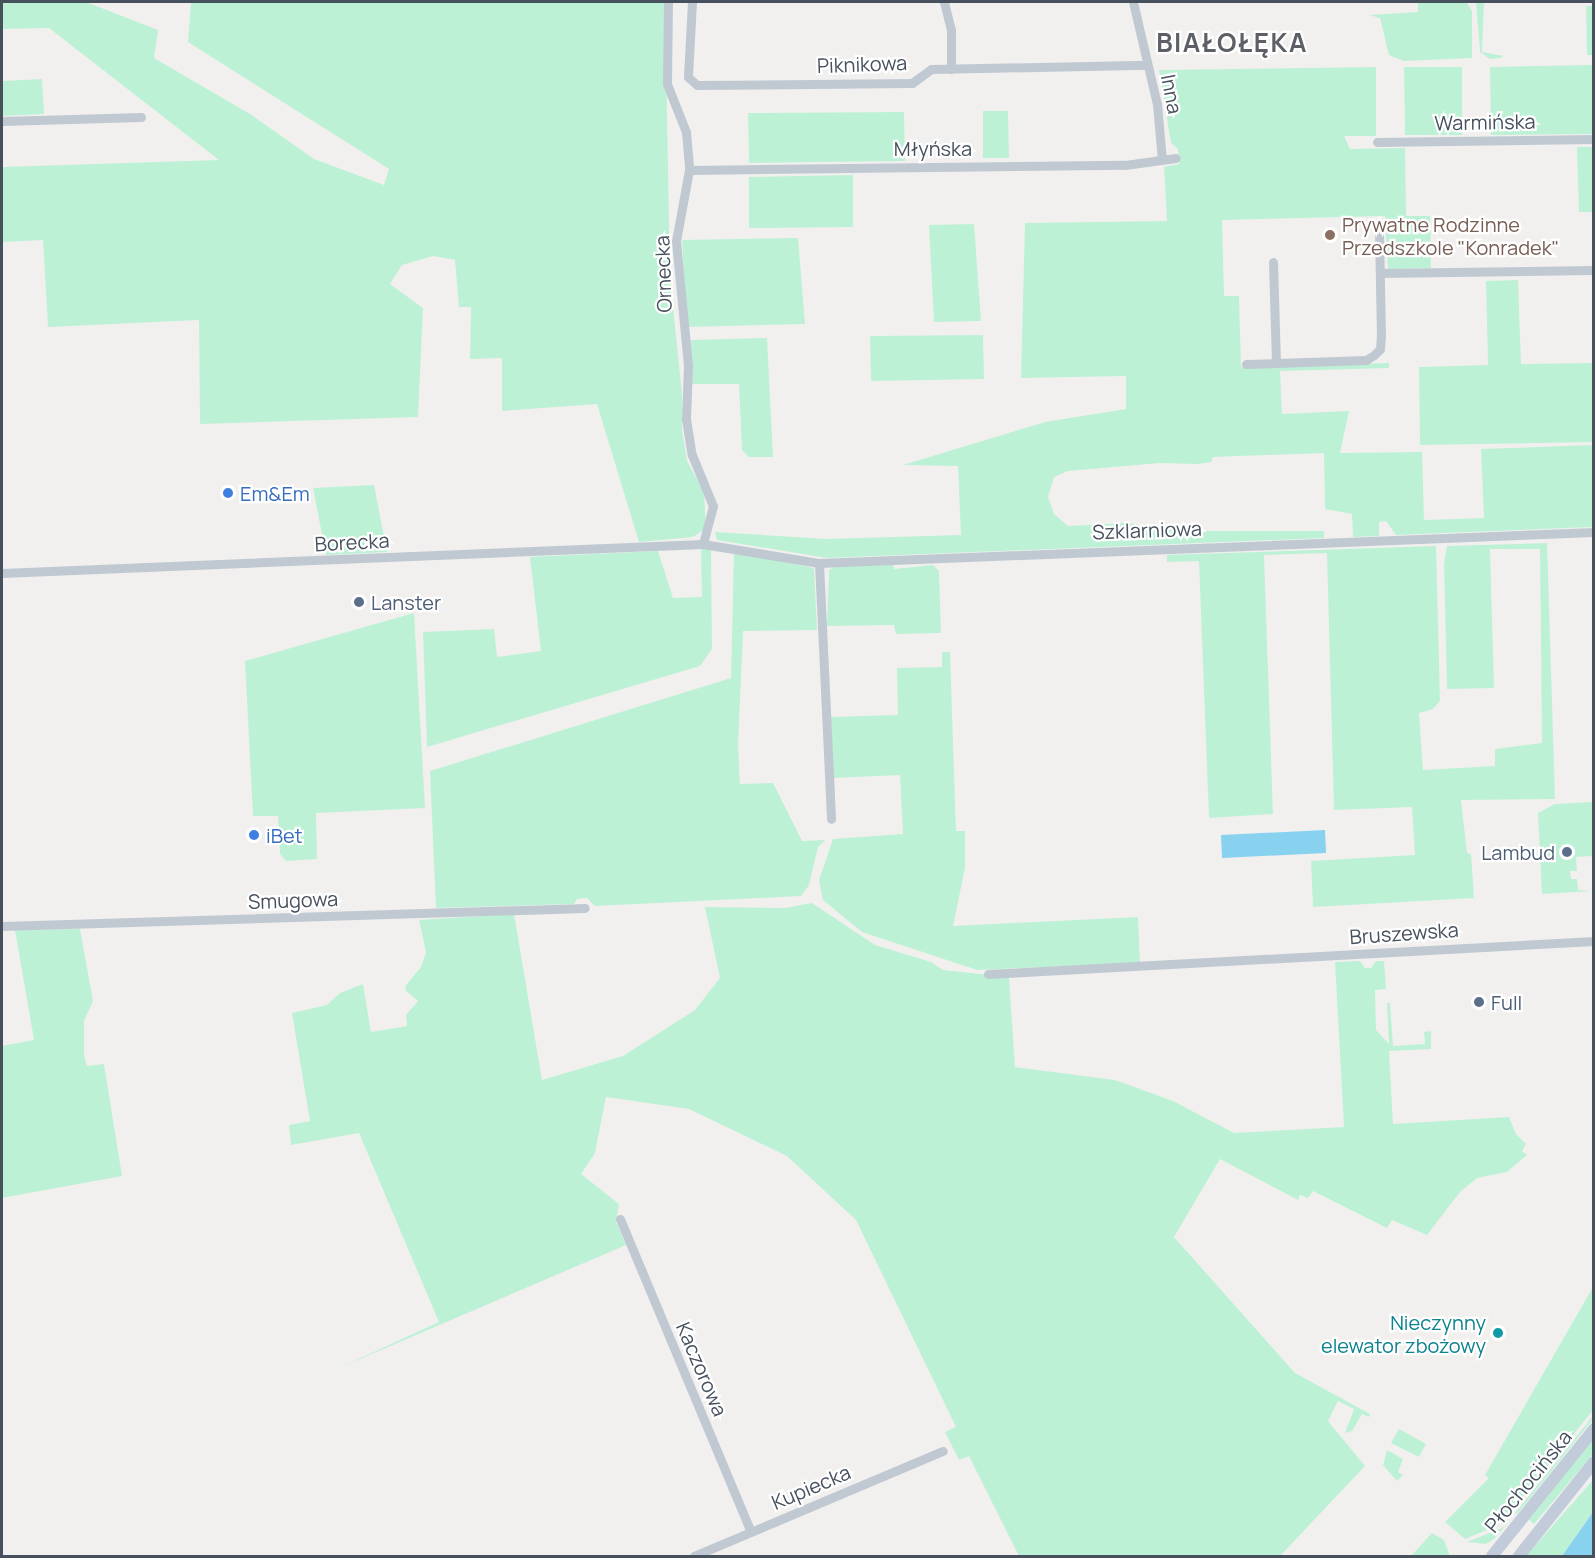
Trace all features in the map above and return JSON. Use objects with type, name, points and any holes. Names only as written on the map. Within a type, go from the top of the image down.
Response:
[{"type":"main road","name":"Płochocińska","points":[[1492,1557],[1593,1429]]},
{"type":"main road","name":"Płochocińska","points":[[1519,1557],[1593,1462]]},
{"type":"street","name":"Ornecka","points":[[668,2],[669,95],[686,132],[689,170],[677,254],[688,366],[687,431],[713,506],[703,544]]},
{"type":"street","name":"Piknikowa","points":[[692,2],[688,73],[694,84],[912,83],[928,70],[1148,65]]},
{"type":"street","points":[[944,2],[951,30],[951,69]]},
{"type":"street","name":"Inna","points":[[1132,2],[1157,104],[1162,160]]},
{"type":"street","points":[[2,121],[141,117]]},
{"type":"street","name":"Warmińska","points":[[1377,142],[1593,139]]},
{"type":"street","name":"Młyńska","points":[[689,170],[1125,165],[1176,158]]},
{"type":"street","points":[[1246,364],[1366,360],[1374,355],[1380,343],[1379,236]]},
{"type":"street","points":[[1273,262],[1276,363]]},
{"type":"street","points":[[1380,273],[1593,270]]},
{"type":"street","name":"Szklarniowa","points":[[703,544],[819,562],[1593,532]]},
{"type":"street","name":"Borecka","points":[[2,573],[703,544]]},
{"type":"street","points":[[819,562],[831,819]]},
{"type":"street","name":"Smugowa","points":[[2,926],[585,908]]},
{"type":"street","name":"Bruszewska","points":[[988,974],[1216,964],[1593,941]]},
{"type":"street","name":"Kaczorowa","points":[[620,1219],[750,1532]]},
{"type":"street","name":"Kupiecka","points":[[694,1557],[943,1451]]},
{"type":"green space","points":[[2,2],[86,2],[158,30],[154,58],[250,114],[314,159],[384,185],[389,169],[188,42],[191,2],[665,2],[670,278],[682,394],[682,430],[687,461],[704,492],[706,528],[693,537],[639,542],[597,404],[502,411],[502,358],[470,359],[471,307],[459,307],[455,260],[433,256],[402,265],[390,284],[423,308],[418,417],[200,424],[199,320],[48,327],[43,240],[2,242],[2,167],[219,160],[49,28],[2,29]]},
{"type":"green space","points":[[1418,2],[1467,3],[1472,11],[1472,58],[1404,61],[1389,55],[1380,18],[1369,15],[1418,12]]},
{"type":"green space","points":[[1476,2],[1484,2],[1482,52],[1504,56],[1500,58],[1490,59],[1480,52]]},
{"type":"green space","points":[[1586,6],[1593,6],[1593,55],[1587,55]]},
{"type":"green space","points":[[1593,65],[1593,134],[1491,135],[1490,67]]},
{"type":"green space","points":[[1376,67],[1376,136],[1344,136],[1350,149],[1405,148],[1406,216],[1430,216],[1431,268],[1388,269],[1385,216],[1222,220],[1224,296],[1239,296],[1241,367],[1389,363],[1389,368],[1280,371],[1282,414],[1349,411],[1340,453],[1422,452],[1424,520],[1484,518],[1481,449],[1593,445],[1593,527],[1396,535],[1386,521],[1379,522],[1379,536],[1353,537],[1352,514],[1325,509],[1324,453],[1213,457],[1211,462],[1198,464],[1160,463],[1068,471],[1054,477],[1048,497],[1054,514],[1068,526],[1126,523],[1191,531],[1324,531],[1324,538],[827,558],[717,540],[715,532],[826,539],[961,535],[958,466],[903,465],[1045,422],[1126,409],[1126,376],[1021,378],[1025,223],[1167,221],[1164,167],[1179,164],[1178,149],[1171,143],[1159,70]]},
{"type":"green space","points":[[1404,67],[1462,67],[1462,135],[1405,135]]},
{"type":"green space","points":[[42,79],[44,114],[2,116],[2,81]]},
{"type":"green space","points":[[983,111],[1008,111],[1009,158],[983,158]]},
{"type":"green space","points":[[904,112],[905,161],[749,163],[748,113]]},
{"type":"green space","points":[[1577,147],[1593,147],[1593,212],[1579,212]]},
{"type":"green space","points":[[853,175],[853,227],[749,228],[749,177]]},
{"type":"green space","points":[[974,224],[981,321],[934,322],[929,225]]},
{"type":"green space","points":[[798,238],[805,324],[687,327],[682,240]]},
{"type":"green space","points":[[1518,280],[1521,364],[1593,363],[1593,442],[1420,445],[1419,367],[1488,365],[1486,281]]},
{"type":"green space","points":[[983,335],[984,379],[871,381],[870,336]]},
{"type":"green space","points":[[767,338],[773,457],[749,457],[742,450],[739,384],[690,384],[691,340]]},
{"type":"green space","points":[[374,485],[387,552],[326,555],[313,488]]},
{"type":"green space","points":[[1547,543],[1555,799],[1461,800],[1467,853],[1471,854],[1474,898],[1313,907],[1311,861],[1415,855],[1412,807],[1334,810],[1327,553],[1264,555],[1273,814],[1209,818],[1199,561],[1167,562],[1167,555],[1436,546],[1440,701],[1433,709],[1419,713],[1423,770],[1495,766],[1495,749],[1542,743],[1540,549],[1490,549],[1494,688],[1447,689],[1444,564],[1447,546]]},
{"type":"green space","points":[[701,548],[711,548],[712,649],[700,666],[427,747],[423,632],[494,629],[497,657],[541,651],[530,557],[658,551],[673,598],[702,597]]},
{"type":"green space","points":[[734,551],[814,568],[817,630],[743,631],[738,745],[740,784],[773,783],[802,841],[825,840],[818,847],[809,885],[801,896],[595,906],[587,898],[577,899],[574,904],[436,908],[430,771],[731,678]]},
{"type":"green space","points":[[893,564],[894,569],[933,565],[939,571],[941,633],[896,634],[894,625],[827,626],[829,570],[838,565]]},
{"type":"green space","points":[[414,613],[425,808],[316,813],[317,859],[286,861],[280,854],[278,816],[253,816],[245,661]]},
{"type":"green space","points":[[942,652],[950,652],[956,831],[965,831],[965,868],[953,926],[1138,917],[1140,963],[977,970],[862,932],[823,900],[819,880],[833,839],[903,834],[900,775],[833,778],[831,717],[898,715],[897,668],[942,667]]},
{"type":"green space","name":"Lambud","points":[[1593,802],[1593,856],[1576,857],[1577,871],[1570,871],[1571,879],[1577,879],[1578,890],[1593,891],[1542,894],[1538,813],[1555,804]]},
{"type":"green space","points":[[812,903],[875,945],[931,962],[943,970],[1009,977],[1015,1067],[1115,1080],[1173,1101],[1234,1133],[1344,1127],[1335,962],[1360,961],[1365,968],[1371,968],[1376,961],[1384,961],[1386,989],[1375,990],[1376,1030],[1389,1044],[1387,1003],[1390,1003],[1393,1046],[1425,1044],[1424,1032],[1431,1031],[1431,1049],[1389,1051],[1393,1124],[1509,1117],[1516,1134],[1526,1144],[1522,1151],[1527,1155],[1507,1172],[1477,1178],[1460,1192],[1427,1235],[1392,1220],[1387,1228],[1313,1191],[1308,1198],[1300,1195],[1298,1200],[1220,1159],[1174,1237],[1295,1373],[1370,1414],[1369,1417],[1362,1414],[1352,1431],[1345,1433],[1354,1409],[1338,1401],[1328,1421],[1365,1466],[1280,1556],[1019,1556],[969,1456],[959,1460],[945,1432],[956,1427],[856,1220],[787,1156],[689,1109],[606,1097],[595,1153],[581,1174],[619,1204],[616,1222],[626,1245],[339,1368],[439,1322],[359,1133],[291,1145],[289,1125],[310,1121],[292,1013],[327,1005],[340,993],[363,984],[371,1032],[407,1026],[406,1015],[418,1001],[405,990],[406,985],[421,967],[426,952],[419,920],[514,914],[542,1080],[623,1056],[695,1010],[720,978],[705,907],[785,908]]},
{"type":"green space","points":[[80,929],[93,1001],[84,1021],[84,1055],[87,1066],[104,1064],[122,1176],[2,1198],[2,1046],[34,1040],[15,930]]},
{"type":"green space","points":[[1593,1287],[1593,1410],[1501,1524],[1465,1539],[1445,1522],[1489,1478],[1485,1475]]},
{"type":"green space","points":[[1593,1416],[1593,1419],[1517,1514],[1515,1513]]},
{"type":"green space","points":[[1399,1429],[1426,1444],[1419,1457],[1391,1443]]},
{"type":"green space","points":[[1593,1438],[1593,1454],[1534,1524],[1529,1520]]},
{"type":"green space","points":[[1387,1450],[1403,1459],[1398,1472],[1403,1475],[1397,1481],[1383,1465]]},
{"type":"green space","points":[[1593,1480],[1593,1512],[1562,1556],[1526,1556]]},
{"type":"green space","points":[[1511,1518],[1495,1538],[1486,1544],[1467,1542],[1502,1528]]},
{"type":"green space","points":[[1432,1533],[1444,1540],[1450,1556],[1411,1556]]},
{"type":"water","points":[[1325,830],[1326,853],[1222,858],[1221,835]]},
{"type":"water","points":[[1593,1512],[1593,1556],[1562,1556]]},
{"type":"place","name":"Prywatne Rodzinne Przedszkole \"Konradek\"","points":[[1330,235]]},
{"type":"place","name":"Em&Em","points":[[228,493]]},
{"type":"place","name":"Lanster","points":[[359,602]]},
{"type":"place","name":"iBet","points":[[254,835]]},
{"type":"place","name":"Lambud","points":[[1567,852]]},
{"type":"place","name":"Full","points":[[1479,1002]]},
{"type":"place","name":"Nieczynny elewator zbożowy","points":[[1498,1333]]},
{"type":"district","name":"BIAŁOŁĘKA","points":[[1232,43]]}]
